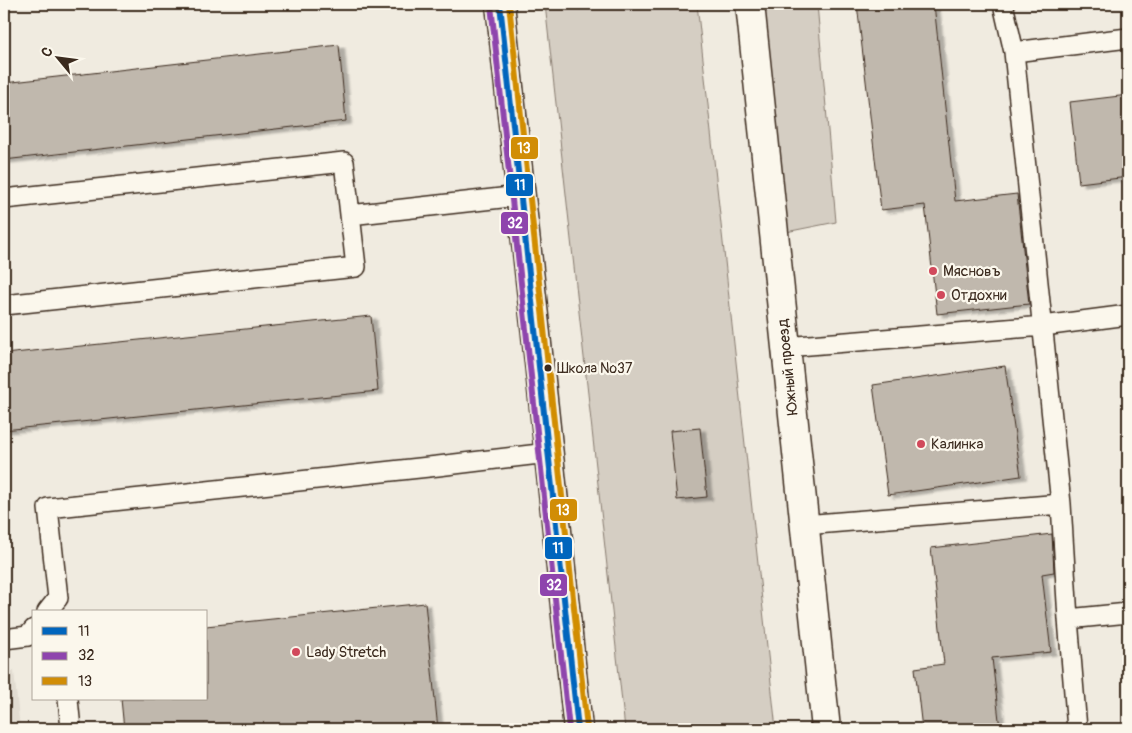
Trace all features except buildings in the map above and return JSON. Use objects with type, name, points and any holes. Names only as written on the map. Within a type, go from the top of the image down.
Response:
[{"type":"main road","points":[[500,4],[519,196],[578,729]]},
{"type":"main road","name":"Южный проезд","points":[[750,4],[826,729]]},
{"type":"lane","points":[[1002,4],[1014,52],[1043,326],[1061,504],[1068,619],[1078,729]]},
{"type":"lane","points":[[1014,52],[1128,38]]},
{"type":"lane","points":[[4,199],[344,162],[356,267],[4,305]]},
{"type":"lane","points":[[350,215],[519,196]]},
{"type":"lane","points":[[785,347],[1043,326],[1128,315]]},
{"type":"lane","points":[[54,607],[48,508],[548,453]]},
{"type":"lane","points":[[804,525],[1061,504]]},
{"type":"lane","points":[[1068,619],[1128,613]]},
{"type":"lane","points":[[4,639],[28,636],[32,631]]},
{"type":"lane","points":[[68,700],[72,729]]},
{"type":"shaded area","points":[[545,4],[697,4],[776,729],[625,729]]},
{"type":"shaded area","points":[[753,4],[817,4],[836,222],[776,234]]},
{"type":"shaded area","points":[[14,671],[20,729],[4,729],[4,672]]},
{"type":"transit line","name":"11","points":[[500,4],[578,729]]},
{"type":"transit line","name":"13","points":[[509,4],[587,728]]},
{"type":"transit line","name":"32","points":[[491,5],[569,729]]},
{"type":"place","name":"Мясновъ","points":[[933,271]]},
{"type":"place","name":"Отдохни","points":[[941,295]]},
{"type":"place","name":"Школа №37","points":[[548,368]]},
{"type":"place","name":"Калинка","points":[[921,444]]},
{"type":"place","name":"Lady Stretch","points":[[296,652]]}]
